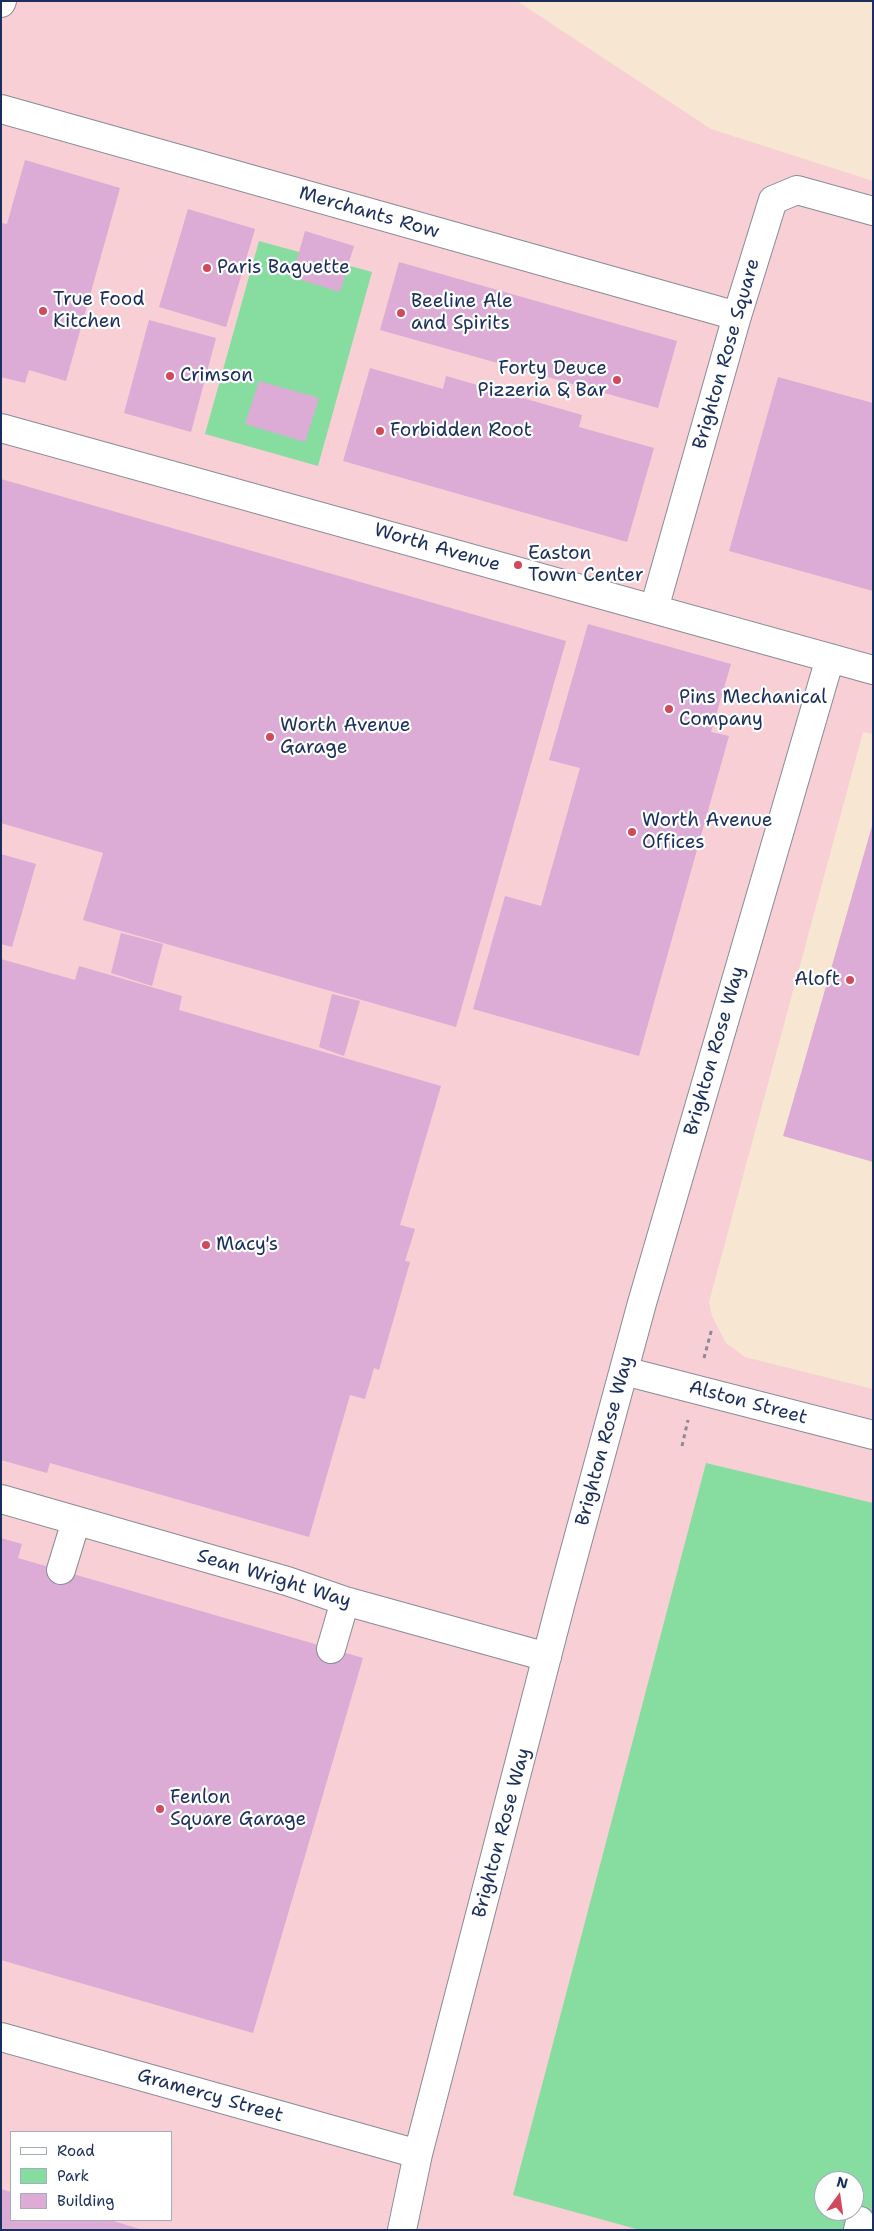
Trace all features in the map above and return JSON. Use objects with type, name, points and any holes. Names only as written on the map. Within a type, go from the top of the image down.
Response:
[{"type":"street","name":"Merchants Row","points":[[1,109],[737,316]]},
{"type":"street","name":"Brighton Rose Square","points":[[654,609],[737,316],[773,200],[797,190],[873,211]]},
{"type":"street","name":"Worth Avenue","points":[[1,428],[873,670]]},
{"type":"street","name":"Brighton Rose Way","points":[[402,2230],[418,2154],[624,1371],[830,658]]},
{"type":"street","name":"Alston Street","points":[[624,1371],[873,1435]]},
{"type":"street","name":"Sean Wright Way","points":[[1,1499],[287,1581],[345,1600],[548,1657]]},
{"type":"street","points":[[61,1570],[76,1521]]},
{"type":"street","points":[[331,1649],[345,1600]]},
{"type":"street","name":"Gramercy Street","points":[[1,2037],[418,2154]]},
{"type":"shaded area","points":[[1,1],[517,1],[711,129],[873,181],[873,734],[863,732],[709,1302],[712,1316],[726,1343],[745,1357],[873,1389],[873,2230],[1,2230]]},
{"type":"green space","points":[[259,241],[372,272],[318,466],[205,434]]},
{"type":"green space","points":[[706,1463],[873,1503],[873,2230],[640,2230],[513,2195]]},
{"type":"building","name":"True Food Kitchen","points":[[25,160],[120,188],[66,381],[29,370],[25,383],[1,377],[1,223],[7,224]]},
{"type":"building","name":"Paris Baguette","points":[[188,209],[255,229],[226,327],[159,307]]},
{"type":"building","points":[[305,231],[354,246],[340,292],[292,277]]},
{"type":"building","points":[[399,262],[677,341],[658,408],[380,330]]},
{"type":"building","name":"Crimson","points":[[149,320],[216,338],[191,432],[124,413]]},
{"type":"building","points":[[370,368],[443,389],[446,376],[582,415],[579,427],[654,448],[627,542],[343,461]]},
{"type":"building","points":[[778,377],[873,403],[873,591],[729,551]]},
{"type":"building","points":[[259,381],[319,398],[305,442],[245,424]]},
{"type":"building","name":"Worth Avenue Garage","points":[[1,479],[566,641],[456,1027],[83,920],[103,853],[1,823]]},
{"type":"building","name":"Worth Avenue Offices","points":[[588,624],[731,664],[711,732],[729,736],[639,1056],[473,1009],[505,896],[541,906],[580,768],[549,760]]},
{"type":"building","name":"Aloft","points":[[873,826],[873,1162],[783,1136]]},
{"type":"building","points":[[1,854],[36,864],[12,947],[1,944]]},
{"type":"building","points":[[121,933],[163,944],[152,986],[111,973]]},
{"type":"building","name":"Macy's","points":[[1,959],[75,980],[79,966],[182,996],[179,1010],[441,1086],[400,1225],[415,1229],[405,1261],[410,1262],[379,1370],[374,1368],[365,1399],[350,1395],[309,1537],[50,1463],[47,1473],[1,1460]]},
{"type":"building","points":[[332,994],[360,1001],[344,1056],[319,1047]]},
{"type":"building","name":"Fenlon Square Garage","points":[[1,1538],[22,1544],[18,1558],[363,1658],[253,2033],[1,1960]]},
{"type":"building","points":[[1,2189],[10,2192],[10,2221],[113,2221],[143,2230],[1,2230]]},
{"type":"place","name":"Paris Baguette","points":[[207,268]]},
{"type":"place","name":"True Food Kitchen","points":[[43,311]]},
{"type":"place","name":"Beeline Ale and Spirits","points":[[401,313]]},
{"type":"place","name":"Crimson","points":[[170,376]]},
{"type":"place","name":"Forty Deuce Pizzeria & Bar","points":[[617,380]]},
{"type":"place","name":"Forbidden Root","points":[[380,431]]},
{"type":"place","name":"Easton Town Center","points":[[518,565]]},
{"type":"place","name":"Pins Mechanical Company","points":[[669,709]]},
{"type":"place","name":"Worth Avenue Garage","points":[[270,737]]},
{"type":"place","name":"Worth Avenue Offices","points":[[632,832]]},
{"type":"place","name":"Aloft","points":[[850,980]]},
{"type":"place","name":"Macy's","points":[[206,1245]]},
{"type":"place","name":"Fenlon Square Garage","points":[[160,1809]]}]
